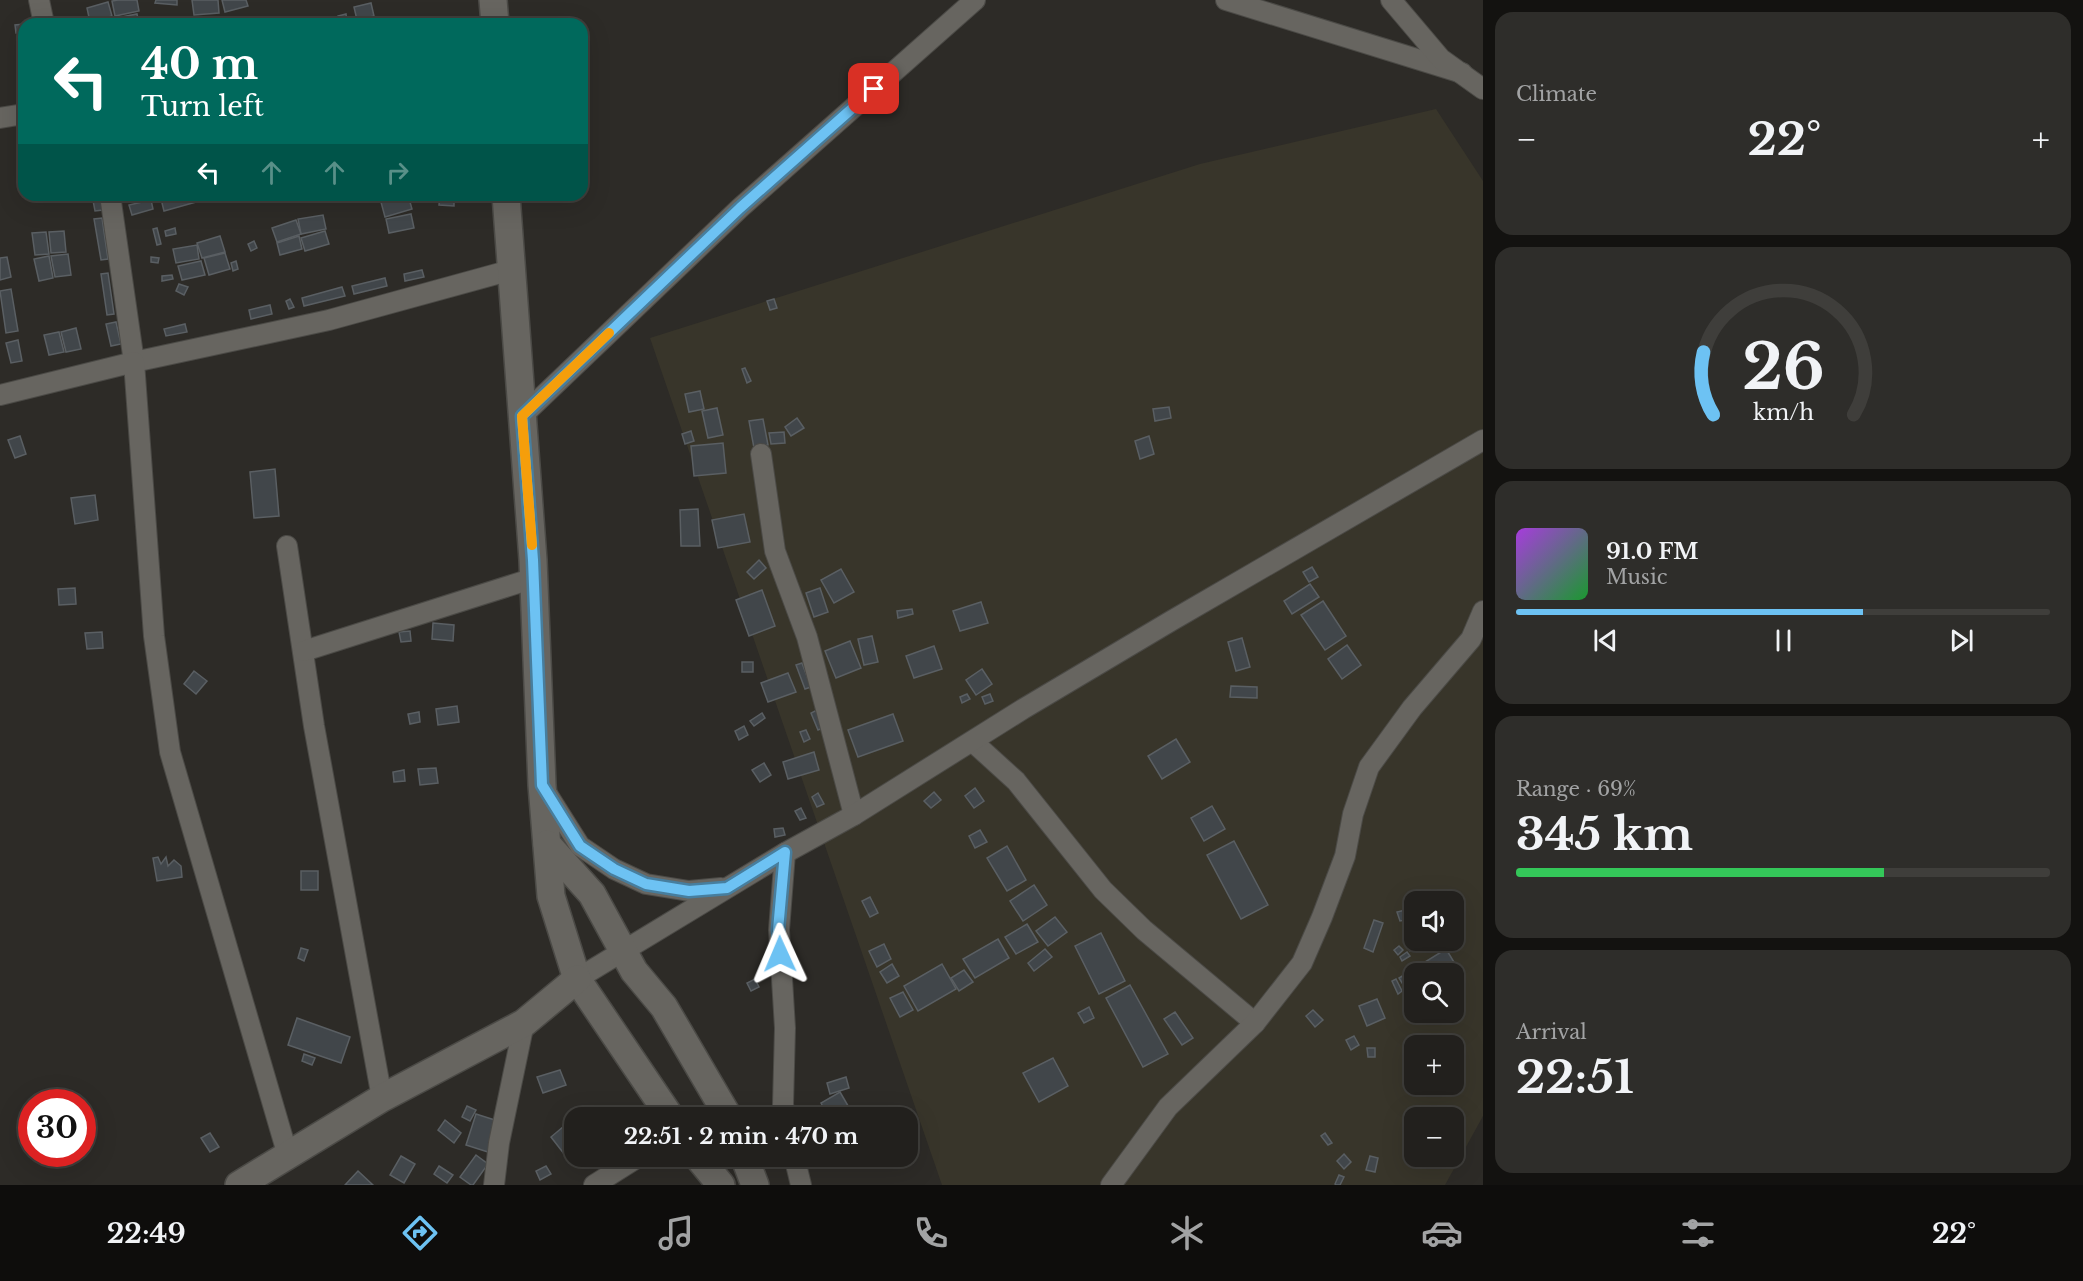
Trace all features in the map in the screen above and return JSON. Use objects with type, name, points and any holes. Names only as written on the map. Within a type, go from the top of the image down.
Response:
[{"type":"street","points":[[39,0],[43,18]]},
{"type":"street","points":[[494,18],[493,0],[499,0]]},
{"type":"street","points":[[522,416],[740,208],[975,0]]},
{"type":"street","points":[[1226,0],[1462,73]]},
{"type":"street","points":[[1391,0],[1442,59],[1483,89]]},
{"type":"street","points":[[0,118],[18,115]]},
{"type":"street","points":[[111,201],[134,362],[154,636],[170,752],[288,1156]]},
{"type":"street","points":[[506,201],[534,578],[542,785],[551,896],[577,979],[663,1107]]},
{"type":"street","points":[[0,395],[134,362],[329,320],[511,270]]},
{"type":"street","points":[[239,1185],[382,1098],[525,1023],[577,979],[785,852],[854,815],[1033,703],[1483,440]]},
{"type":"street","points":[[761,454],[776,551],[807,637],[854,815]]},
{"type":"street","points":[[287,546],[314,726],[382,1098]]},
{"type":"street","points":[[304,651],[534,578]]},
{"type":"street","points":[[1112,1185],[1168,1107],[1254,1023],[1302,963],[1345,856],[1353,814],[1369,767],[1412,708],[1471,639],[1483,611]]},
{"type":"street","points":[[973,742],[1016,782],[1103,890],[1144,930],[1254,1023]]},
{"type":"street","points":[[542,785],[580,846],[614,869],[646,884],[689,891],[727,888]]},
{"type":"street","points":[[547,844],[592,894],[634,971],[664,1007],[723,1107]]},
{"type":"street","points":[[783,1107],[785,1028],[778,930],[785,852]]},
{"type":"street","points":[[494,1185],[499,1143],[525,1023]]},
{"type":"street","points":[[594,1185],[623,1167]]},
{"type":"street","points":[[706,1167],[721,1185]]},
{"type":"street","points":[[748,1167],[754,1185]]},
{"type":"street","points":[[797,1167],[801,1185]]},
{"type":"shaded area","points":[[1436,109],[1483,181],[1483,1116],[1464,1150],[1464,1107],[1404,1107],[1404,1167],[1455,1167],[1445,1185],[942,1185],[918,1115],[918,1107],[915,1107],[650,338],[1200,164]]},
{"type":"building","points":[[137,0],[139,11],[115,16],[112,1]]},
{"type":"building","points":[[156,0],[177,0],[177,5],[155,3]]},
{"type":"building","points":[[192,0],[218,0],[219,13],[194,15]]},
{"type":"building","points":[[222,0],[246,0],[248,6],[225,12]]},
{"type":"building","points":[[108,2],[112,16],[89,18],[87,8]]},
{"type":"building","points":[[371,3],[374,16],[357,18],[354,7]]},
{"type":"building","points":[[137,14],[138,18],[116,18]]},
{"type":"building","points":[[346,14],[346,18],[338,18],[338,16]]},
{"type":"building","points":[[93,201],[101,201],[103,210],[95,211]]},
{"type":"building","points":[[151,201],[153,209],[132,215],[129,205]]},
{"type":"building","points":[[162,201],[200,201],[164,211]]},
{"type":"building","points":[[410,201],[412,209],[385,217],[381,202]]},
{"type":"building","points":[[439,201],[454,201],[454,206],[439,205]]},
{"type":"building","points":[[411,214],[414,228],[389,233],[386,219]]},
{"type":"building","points":[[323,215],[326,229],[301,234],[298,219]]},
{"type":"building","points":[[102,218],[108,259],[101,260],[94,219]]},
{"type":"building","points":[[296,220],[301,234],[277,242],[272,228]]},
{"type":"building","points":[[157,228],[161,244],[157,245],[153,229]]},
{"type":"building","points":[[175,228],[176,234],[166,236],[165,231]]},
{"type":"building","points":[[64,231],[66,252],[51,253],[49,232]]},
{"type":"building","points":[[325,231],[329,244],[305,251],[301,238]]},
{"type":"building","points":[[46,232],[49,254],[35,255],[32,233]]},
{"type":"building","points":[[220,236],[225,252],[202,258],[197,243]]},
{"type":"building","points":[[299,236],[302,249],[280,255],[277,243]]},
{"type":"building","points":[[254,241],[257,248],[251,251],[248,244]]},
{"type":"building","points":[[197,245],[199,259],[176,263],[173,249]]},
{"type":"building","points":[[225,253],[230,269],[209,275],[204,258]]},
{"type":"building","points":[[68,254],[71,275],[55,277],[51,256]]},
{"type":"building","points":[[49,256],[53,278],[39,281],[34,259]]},
{"type":"building","points":[[7,257],[11,277],[0,280],[0,258]]},
{"type":"building","points":[[151,257],[159,258],[158,263],[151,262]]},
{"type":"building","points":[[201,261],[205,275],[182,280],[178,266]]},
{"type":"building","points":[[236,261],[238,269],[233,271],[231,263]]},
{"type":"building","points":[[422,270],[424,277],[405,281],[404,274]]},
{"type":"building","points":[[108,273],[114,314],[107,315],[101,274]]},
{"type":"building","points":[[172,275],[173,279],[162,281],[162,276]]},
{"type":"building","points":[[385,278],[387,286],[354,294],[352,286]]},
{"type":"building","points":[[179,284],[188,287],[184,295],[176,291]]},
{"type":"building","points":[[342,287],[345,296],[304,306],[302,298]]},
{"type":"building","points":[[11,289],[18,331],[6,333],[0,291]]},
{"type":"building","points":[[290,299],[294,307],[289,309],[286,301]]},
{"type":"building","points":[[774,299],[777,308],[770,310],[767,301]]},
{"type":"building","points":[[270,305],[272,314],[251,319],[249,310]]},
{"type":"building","points":[[116,322],[121,344],[111,346],[106,324]]},
{"type":"building","points":[[185,324],[187,332],[166,336],[164,329]]},
{"type":"building","points":[[76,328],[81,349],[66,352],[61,332]]},
{"type":"building","points":[[59,332],[64,352],[49,355],[44,335]]},
{"type":"building","points":[[18,340],[22,361],[11,363],[6,343]]},
{"type":"building","points":[[745,368],[751,381],[747,383],[742,369]]},
{"type":"building","points":[[700,391],[704,409],[689,412],[685,394]]},
{"type":"building","points":[[1169,407],[1171,418],[1155,421],[1153,409]]},
{"type":"building","points":[[717,408],[723,435],[708,438],[702,411]]},
{"type":"building","points":[[797,418],[804,428],[791,436],[785,427]]},
{"type":"building","points":[[763,419],[768,445],[754,448],[749,421]]},
{"type":"building","points":[[691,431],[694,441],[685,444],[682,434]]},
{"type":"building","points":[[784,432],[785,443],[771,444],[769,433]]},
{"type":"building","points":[[20,436],[26,454],[15,458],[8,440]]},
{"type":"building","points":[[1149,436],[1154,454],[1140,459],[1135,441]]},
{"type":"building","points":[[723,443],[726,473],[694,476],[691,446]]},
{"type":"building","points":[[275,469],[279,516],[254,518],[250,472]]},
{"type":"building","points":[[95,495],[98,520],[75,524],[71,498]]},
{"type":"building","points":[[698,509],[700,546],[681,546],[680,510]]},
{"type":"building","points":[[744,514],[750,542],[718,548],[712,520]]},
{"type":"building","points":[[759,560],[766,568],[754,579],[747,572]]},
{"type":"building","points":[[1312,567],[1318,577],[1309,582],[1303,572]]},
{"type":"building","points":[[841,569],[854,592],[834,603],[821,580]]},
{"type":"building","points":[[1310,584],[1319,597],[1292,614],[1284,601]]},
{"type":"building","points":[[75,588],[76,604],[59,605],[58,589]]},
{"type":"building","points":[[820,588],[828,612],[814,617],[806,593]]},
{"type":"building","points":[[762,590],[775,626],[749,636],[736,600]]},
{"type":"building","points":[[1323,601],[1346,636],[1325,650],[1301,615]]},
{"type":"building","points":[[981,602],[988,623],[960,631],[953,611]]},
{"type":"building","points":[[912,609],[913,614],[898,618],[897,611]]},
{"type":"building","points":[[433,623],[454,625],[453,641],[432,639]]},
{"type":"building","points":[[410,631],[411,641],[401,642],[399,632]]},
{"type":"building","points":[[102,632],[103,648],[87,649],[85,633]]},
{"type":"building","points":[[872,636],[878,662],[864,665],[858,639]]},
{"type":"building","points":[[1242,638],[1250,667],[1236,671],[1228,642]]},
{"type":"building","points":[[850,641],[861,668],[836,678],[825,651]]},
{"type":"building","points":[[1347,645],[1361,665],[1342,679],[1328,659]]},
{"type":"building","points":[[934,646],[942,669],[914,678],[906,656]]},
{"type":"building","points":[[742,662],[753,662],[753,672],[742,672]]},
{"type":"building","points":[[802,663],[811,687],[805,689],[796,665]]},
{"type":"building","points":[[982,669],[992,684],[976,695],[966,680]]},
{"type":"building","points":[[194,671],[207,681],[196,694],[184,684]]},
{"type":"building","points":[[788,673],[796,692],[768,702],[761,683]]},
{"type":"building","points":[[1231,686],[1257,687],[1257,698],[1230,697]]},
{"type":"building","points":[[967,694],[970,699],[962,703],[960,697]]},
{"type":"building","points":[[990,694],[993,701],[985,704],[982,697]]},
{"type":"building","points":[[457,706],[459,722],[438,725],[436,709]]},
{"type":"building","points":[[817,710],[825,727],[818,730],[811,713]]},
{"type":"building","points":[[419,712],[420,722],[410,724],[408,714]]},
{"type":"building","points":[[762,713],[765,718],[754,726],[750,721]]},
{"type":"building","points":[[893,714],[903,741],[858,757],[848,730]]},
{"type":"building","points":[[744,726],[748,735],[739,740],[735,731]]},
{"type":"building","points":[[806,730],[810,739],[804,742],[800,732]]},
{"type":"building","points":[[1176,739],[1190,762],[1162,779],[1148,756]]},
{"type":"building","points":[[814,752],[819,770],[788,779],[783,762]]},
{"type":"building","points":[[764,763],[771,775],[760,782],[752,770]]},
{"type":"building","points":[[436,768],[438,783],[420,785],[418,769]]},
{"type":"building","points":[[404,770],[405,781],[394,782],[393,772]]},
{"type":"building","points":[[975,788],[984,801],[974,808],[965,796]]},
{"type":"building","points":[[934,792],[941,800],[931,808],[924,801]]},
{"type":"building","points":[[818,793],[824,804],[817,807],[812,797]]},
{"type":"building","points":[[1212,806],[1225,829],[1204,841],[1191,818]]},
{"type":"building","points":[[801,808],[806,818],[800,820],[795,811]]},
{"type":"building","points":[[783,828],[785,835],[775,837],[774,829]]},
{"type":"building","points":[[980,830],[987,842],[975,848],[969,836]]},
{"type":"building","points":[[1234,841],[1268,905],[1241,919],[1207,855]]},
{"type":"building","points":[[1007,846],[1026,880],[1007,891],[987,858]]},
{"type":"building","points":[[158,857],[161,864],[166,857],[168,866],[174,860],[181,866],[182,877],[157,881],[153,858]]},
{"type":"building","points":[[301,871],[318,871],[318,890],[301,890]]},
{"type":"building","points":[[1034,885],[1047,905],[1023,921],[1010,901]]},
{"type":"building","points":[[870,897],[878,913],[870,917],[862,901]]},
{"type":"building","points":[[1404,910],[1404,920],[1400,921],[1397,912]]},
{"type":"building","points":[[1055,917],[1067,932],[1048,946],[1036,931]]},
{"type":"building","points":[[1374,920],[1383,923],[1373,952],[1364,948]]},
{"type":"building","points":[[1027,924],[1038,942],[1016,954],[1005,937]]},
{"type":"building","points":[[1101,933],[1125,981],[1099,994],[1075,946]]},
{"type":"building","points":[[998,939],[1009,958],[975,978],[963,959]]},
{"type":"building","points":[[884,944],[891,959],[877,967],[869,951]]},
{"type":"building","points":[[1399,946],[1403,950],[1398,955],[1394,950]]},
{"type":"building","points":[[301,948],[308,950],[304,961],[298,958]]},
{"type":"building","points":[[1045,949],[1052,957],[1034,971],[1028,963]]},
{"type":"building","points":[[1443,951],[1447,951],[1455,963],[1423,963]]},
{"type":"building","points":[[1407,952],[1410,956],[1402,961],[1400,957]]},
{"type":"building","points":[[892,964],[899,976],[887,983],[880,972]]},
{"type":"building","points":[[942,964],[956,989],[918,1011],[904,986]]},
{"type":"building","points":[[964,970],[973,982],[959,991],[951,978]]},
{"type":"building","points":[[1404,975],[1404,986],[1399,978]]},
{"type":"building","points":[[755,979],[759,987],[751,991],[747,983]]},
{"type":"building","points":[[1396,979],[1402,991],[1398,994],[1392,981]]},
{"type":"building","points":[[1130,985],[1168,1054],[1143,1067],[1106,998]]},
{"type":"building","points":[[903,992],[913,1010],[900,1017],[890,998]]},
{"type":"building","points":[[1377,999],[1385,1018],[1367,1026],[1359,1006]]},
{"type":"building","points":[[1089,1007],[1094,1018],[1084,1023],[1078,1013]]},
{"type":"building","points":[[1313,1010],[1323,1020],[1315,1027],[1306,1016]]},
{"type":"building","points":[[1175,1012],[1193,1038],[1182,1045],[1164,1019]]},
{"type":"building","points":[[297,1018],[350,1037],[341,1063],[288,1045]]},
{"type":"building","points":[[1354,1036],[1359,1045],[1351,1050],[1346,1040]]},
{"type":"building","points":[[1367,1048],[1375,1048],[1375,1057],[1368,1057]]},
{"type":"building","points":[[304,1054],[315,1058],[312,1065],[302,1061]]},
{"type":"building","points":[[1053,1058],[1068,1086],[1039,1102],[1023,1073]]},
{"type":"building","points":[[560,1070],[566,1085],[543,1093],[537,1077]]},
{"type":"building","points":[[846,1077],[849,1088],[830,1094],[827,1083]]},
{"type":"building","points":[[840,1092],[849,1107],[823,1107],[821,1103]]},
{"type":"building","points":[[467,1106],[476,1110],[470,1121],[462,1117]]},
{"type":"building","points":[[476,1114],[498,1121],[488,1152],[466,1145]]},
{"type":"building","points":[[445,1120],[461,1133],[454,1143],[438,1130]]},
{"type":"building","points":[[564,1126],[564,1154],[551,1137]]},
{"type":"building","points":[[210,1133],[219,1147],[210,1152],[201,1138]]},
{"type":"building","points":[[1325,1133],[1332,1143],[1328,1145],[1321,1136]]},
{"type":"building","points":[[1344,1154],[1351,1162],[1344,1169],[1337,1161]]},
{"type":"building","points":[[476,1155],[488,1164],[471,1185],[460,1177]]},
{"type":"building","points":[[401,1156],[415,1164],[404,1183],[390,1175]]},
{"type":"building","points":[[1370,1156],[1378,1158],[1375,1172],[1366,1170]]},
{"type":"building","points":[[439,1166],[453,1175],[447,1183],[434,1174]]},
{"type":"building","points":[[546,1166],[551,1174],[540,1180],[536,1171]]},
{"type":"building","points":[[358,1171],[373,1185],[345,1185]]},
{"type":"building","points":[[1339,1175],[1344,1177],[1340,1185],[1336,1185],[1335,1184]]},
{"type":"slow traffic","points":[[532,545],[522,416],[609,333]]},
{"type":"route","points":[[780,954],[778,930],[785,852],[727,888],[689,891],[646,884],[614,869],[580,846],[542,785],[533,560],[522,416],[740,208],[874,89]]}]
